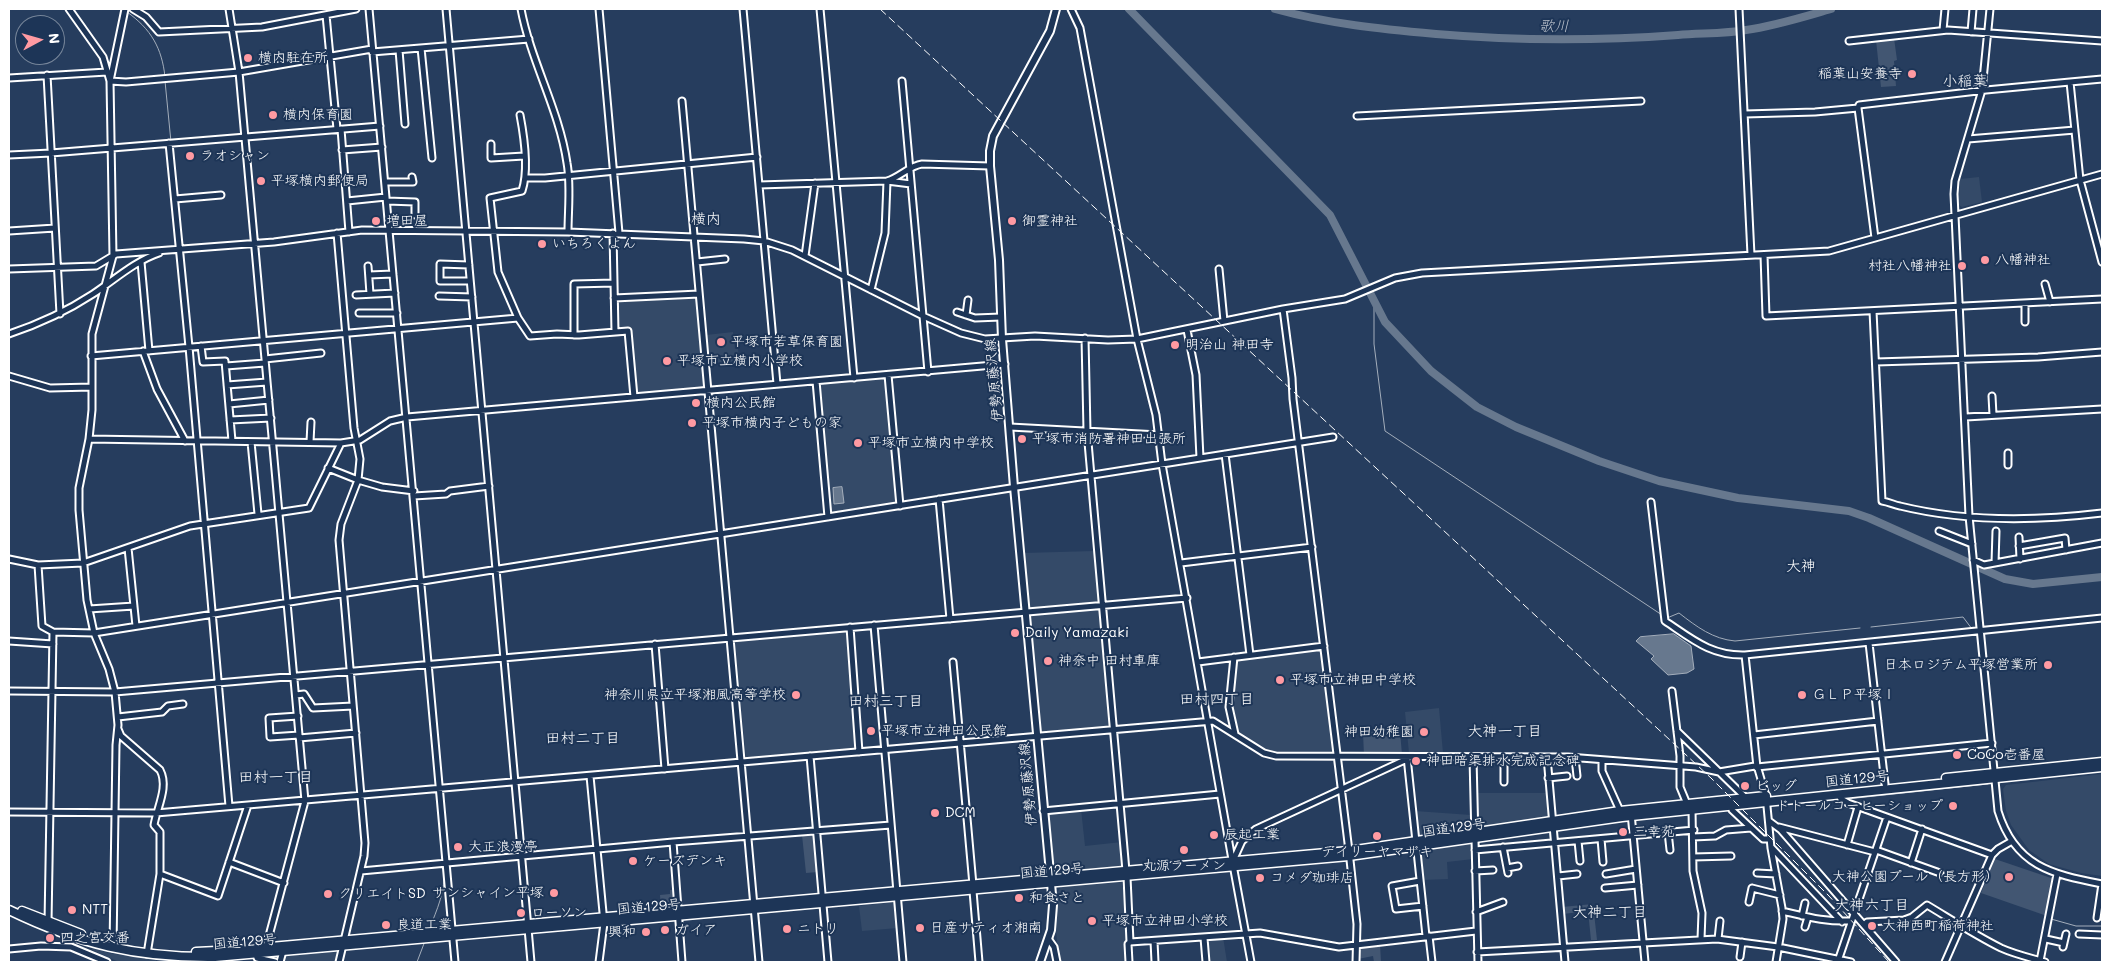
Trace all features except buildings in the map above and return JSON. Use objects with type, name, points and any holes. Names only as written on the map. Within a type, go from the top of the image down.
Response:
[{"type":"highway","name":"国道129号","points":[[1690,807],[1746,798],[1837,794],[2102,762]]},
{"type":"highway","name":"国道129号","points":[[148,952],[269,950],[1234,864],[1349,853],[1621,814],[1731,805],[1766,798],[1885,784],[2102,767]]},
{"type":"highway","name":"国道129号","points":[[9,905],[75,935]]},
{"type":"highway","name":"国道129号","points":[[9,910],[47,929],[113,946],[189,958],[256,954],[269,950],[282,952],[343,943]]},
{"type":"main road","name":"伊勢原藤沢線","points":[[1040,962],[1049,940],[1052,918],[1050,881],[1014,487],[1002,339],[1000,260],[990,166],[993,136],[1050,31],[1056,9]]},
{"type":"street","points":[[69,9],[102,58],[110,81]]},
{"type":"street","points":[[113,946],[118,717],[115,692],[109,669],[94,633],[89,609],[83,563],[79,488],[90,439],[92,334],[113,256],[110,81],[125,9]]},
{"type":"street","points":[[133,9],[146,18],[159,32],[262,27],[356,9]]},
{"type":"street","points":[[229,9],[234,29],[239,72],[305,801],[269,950],[273,962]]},
{"type":"street","points":[[370,9],[372,51],[390,230],[455,962]]},
{"type":"street","points":[[446,9],[531,962]]},
{"type":"street","points":[[521,9],[566,154],[568,232]]},
{"type":"street","points":[[599,9],[619,233]]},
{"type":"street","points":[[743,9],[777,384]]},
{"type":"street","points":[[820,9],[854,378]]},
{"type":"street","points":[[1071,9],[1080,28],[1137,339],[1156,415],[1162,464],[1251,962]]},
{"type":"street","points":[[1739,9],[1751,255]]},
{"type":"street","points":[[1943,30],[1945,9]]},
{"type":"street","points":[[1990,9],[1982,90],[1955,180],[1955,215],[1966,417],[1969,516],[1998,811],[2012,841],[2033,863],[2057,874],[2102,884],[2097,907],[2097,918]]},
{"type":"street","points":[[1971,32],[1972,10]]},
{"type":"street","points":[[326,15],[342,150],[349,232]]},
{"type":"street","points":[[1849,40],[1943,30],[2102,41]]},
{"type":"street","points":[[110,81],[126,82],[239,72],[330,56],[372,51],[529,39]]},
{"type":"street","points":[[421,48],[432,158]]},
{"type":"street","points":[[399,50],[405,124]]},
{"type":"street","points":[[9,78],[107,72]]},
{"type":"street","points":[[47,75],[60,314]]},
{"type":"street","points":[[1745,114],[1815,112],[1858,108],[1859,105],[1982,90],[2102,79]]},
{"type":"street","points":[[902,81],[928,372]]},
{"type":"street","points":[[2070,82],[2080,180],[2102,262]]},
{"type":"street","points":[[682,101],[759,962]]},
{"type":"street","points":[[1357,116],[1641,101]]},
{"type":"street","points":[[1858,108],[1875,238]]},
{"type":"street","points":[[520,115],[524,136],[525,178],[522,191],[490,198],[498,272],[518,318],[530,336],[628,331],[634,397]]},
{"type":"street","points":[[9,155],[110,149],[380,126]]},
{"type":"street","points":[[1968,139],[2074,130]]},
{"type":"street","points":[[169,143],[189,347],[229,806]]},
{"type":"street","points":[[490,144],[491,158],[524,156]]},
{"type":"street","points":[[342,150],[382,147]]},
{"type":"street","points":[[525,178],[545,178],[757,157]]},
{"type":"street","points":[[887,181],[896,178],[910,168],[922,164],[990,166]]},
{"type":"street","points":[[9,269],[96,266],[116,254],[254,243],[336,233],[390,230],[619,233],[695,237],[764,242],[792,250],[923,316],[975,337],[1002,339],[1035,336],[1137,339],[1283,309],[1344,299],[1395,278],[1422,273],[1828,251],[2102,174]]},
{"type":"street","points":[[385,182],[413,182],[412,177]]},
{"type":"street","points":[[760,184],[887,181],[911,184]]},
{"type":"street","points":[[871,290],[885,233],[887,181]]},
{"type":"street","points":[[805,256],[815,183]]},
{"type":"street","points":[[175,199],[221,195]]},
{"type":"street","points":[[347,201],[386,199],[415,202],[415,215]]},
{"type":"street","points":[[9,230],[56,228]]},
{"type":"street","points":[[336,233],[360,467],[358,480],[341,524],[339,540],[365,843],[361,871],[339,962]]},
{"type":"street","points":[[613,233],[615,332]]},
{"type":"street","points":[[9,334],[60,314],[141,262],[164,251]]},
{"type":"street","points":[[1764,255],[1766,316],[2102,299]]},
{"type":"street","points":[[697,262],[725,259]]},
{"type":"street","points":[[141,262],[149,351]]},
{"type":"street","points":[[469,264],[440,264],[440,281],[470,281]]},
{"type":"street","points":[[368,266],[370,294]]},
{"type":"street","points":[[1219,269],[1224,321]]},
{"type":"street","points":[[369,275],[393,274]]},
{"type":"street","points":[[574,335],[574,284],[614,284]]},
{"type":"street","points":[[2045,284],[2050,302]]},
{"type":"street","points":[[356,295],[395,293]]},
{"type":"street","points":[[614,298],[699,294]]},
{"type":"street","points":[[439,296],[472,297]]},
{"type":"street","points":[[966,315],[968,300]]},
{"type":"street","points":[[2024,303],[2025,322]]},
{"type":"street","points":[[1283,309],[1349,853],[1356,924],[1356,962]]},
{"type":"street","points":[[1874,311],[1882,501],[1898,506],[1969,516],[2068,517],[2102,513]]},
{"type":"street","points":[[359,313],[397,312]]},
{"type":"street","points":[[957,312],[975,318],[1001,317]]},
{"type":"street","points":[[91,356],[518,318]]},
{"type":"street","points":[[1187,330],[1196,375],[1200,458]]},
{"type":"street","points":[[1085,338],[1087,431],[1127,874],[1129,962]]},
{"type":"street","points":[[201,346],[203,362],[226,361],[232,441]]},
{"type":"street","points":[[143,352],[157,389],[185,441]]},
{"type":"street","points":[[1876,362],[1963,360],[2102,352]]},
{"type":"street","points":[[226,366],[321,353]]},
{"type":"street","points":[[90,439],[341,443],[356,441],[390,421],[407,417],[1005,364]]},
{"type":"street","points":[[888,375],[900,506]]},
{"type":"street","points":[[9,376],[50,388],[92,387]]},
{"type":"street","points":[[816,381],[828,517]]},
{"type":"street","points":[[227,385],[267,382]]},
{"type":"street","points":[[1992,396],[1993,415]]},
{"type":"street","points":[[229,404],[269,400]]},
{"type":"street","points":[[1966,417],[2102,409]]},
{"type":"street","points":[[230,420],[271,418]]},
{"type":"street","points":[[310,442],[311,422]]},
{"type":"street","points":[[1010,427],[1159,435]]},
{"type":"street","points":[[38,566],[42,626],[54,632],[94,633],[1333,437]]},
{"type":"street","points":[[251,442],[258,514]]},
{"type":"street","points":[[9,559],[38,566],[83,563],[190,526],[258,514],[309,508],[341,443]]},
{"type":"street","points":[[2008,453],[2008,465]]},
{"type":"street","points":[[1225,454],[1250,655]]},
{"type":"street","points":[[328,468],[358,480],[414,494],[446,494],[450,491],[489,486]]},
{"type":"street","points":[[939,499],[950,619]]},
{"type":"street","points":[[1652,502],[1665,621],[1712,651],[1730,655],[1745,655],[2102,618]]},
{"type":"street","points":[[1939,531],[1972,544]]},
{"type":"street","points":[[1995,563],[1996,531]]},
{"type":"street","points":[[2018,537],[2020,559]]},
{"type":"street","points":[[2019,546],[2065,538],[2066,550]]},
{"type":"street","points":[[1973,561],[1984,565],[2102,543]]},
{"type":"street","points":[[1180,563],[1312,547]]},
{"type":"street","points":[[128,548],[136,626]]},
{"type":"street","points":[[9,691],[115,692],[350,673],[655,644],[731,639],[1186,598]]},
{"type":"street","points":[[89,609],[134,606]]},
{"type":"street","points":[[874,625],[903,962]]},
{"type":"street","points":[[850,627],[859,752]]},
{"type":"street","points":[[48,923],[54,632]]},
{"type":"street","points":[[9,640],[53,644]]},
{"type":"street","points":[[1869,642],[1885,784]]},
{"type":"street","points":[[655,644],[665,769]]},
{"type":"street","points":[[1198,662],[1324,646]]},
{"type":"street","points":[[1745,655],[1757,767],[1766,798],[1770,839],[1783,914],[1776,962]]},
{"type":"street","points":[[1234,657],[1229,707],[1235,734]]},
{"type":"street","points":[[953,662],[979,962]]},
{"type":"street","points":[[1672,691],[1680,767],[1680,787],[1690,807],[1694,830],[1693,858],[1695,885],[1702,912],[1701,939]]},
{"type":"street","points":[[296,695],[304,694],[313,708],[353,706]]},
{"type":"street","points":[[118,717],[162,712],[168,706],[183,704]]},
{"type":"street","points":[[298,716],[269,718],[270,737],[356,733]]},
{"type":"street","points":[[9,812],[156,813],[1214,721],[1264,753],[1276,756],[1575,758],[1719,772],[1992,743]]},
{"type":"street","points":[[1754,735],[1878,721]]},
{"type":"street","points":[[118,728],[121,736],[160,770],[163,776],[163,790],[154,825],[160,832],[160,874],[148,952]]},
{"type":"street","points":[[1676,731],[1746,798]]},
{"type":"street","points":[[810,756],[828,962]]},
{"type":"street","points":[[1504,757],[1504,782]]},
{"type":"street","points":[[1547,757],[1565,962]]},
{"type":"street","points":[[1234,864],[1238,848],[1247,834],[1407,758]]},
{"type":"street","points":[[1407,758],[1420,882],[1432,962]]},
{"type":"street","points":[[1473,758],[1478,962]]},
{"type":"street","points":[[1575,758],[1577,776]]},
{"type":"street","points":[[1602,760],[1602,771],[1621,814]]},
{"type":"street","points":[[590,776],[604,920],[599,962]]},
{"type":"street","points":[[1548,778],[1567,776]]},
{"type":"street","points":[[1044,811],[1220,794]]},
{"type":"street","points":[[1837,794],[1841,799],[1858,807],[1992,854]]},
{"type":"street","points":[[160,874],[218,896],[248,805]]},
{"type":"street","points":[[1731,805],[1732,810],[1763,839],[1770,839]]},
{"type":"street","points":[[1847,845],[1858,807]]},
{"type":"street","points":[[1631,813],[1645,962]]},
{"type":"street","points":[[1838,961],[1887,817]]},
{"type":"street","points":[[1769,821],[1776,826],[1896,962]]},
{"type":"street","points":[[361,871],[446,865],[673,842],[891,825]]},
{"type":"street","points":[[1776,826],[1875,851],[1940,873]]},
{"type":"street","points":[[1693,837],[1716,836],[1726,830],[1751,828]]},
{"type":"street","points":[[1911,863],[1922,829]]},
{"type":"street","points":[[1475,850],[1694,830]]},
{"type":"street","points":[[1668,832],[1670,850]]},
{"type":"street","points":[[1601,839],[1603,862]]},
{"type":"street","points":[[1578,841],[1580,861]]},
{"type":"street","points":[[1945,962],[1992,854],[2012,841]]},
{"type":"street","points":[[673,842],[682,962]]},
{"type":"street","points":[[1503,848],[1507,870],[1518,866]]},
{"type":"street","points":[[1772,848],[1842,922]]},
{"type":"street","points":[[1693,858],[1708,855],[1728,858]]},
{"type":"street","points":[[229,862],[284,883]]},
{"type":"street","points":[[1606,874],[1636,869]]},
{"type":"street","points":[[1475,871],[1493,870]]},
{"type":"street","points":[[1757,873],[1776,874]]},
{"type":"street","points":[[1558,876],[1577,874]]},
{"type":"street","points":[[1864,924],[1867,922],[1912,918],[1927,905],[1960,927],[1975,932],[2002,948],[2043,962],[2057,874]]},
{"type":"street","points":[[1420,882],[1392,886],[1396,909],[1423,906]]},
{"type":"street","points":[[1605,888],[1624,888],[1638,885]]},
{"type":"street","points":[[1748,899],[1752,888],[1780,895]]},
{"type":"street","points":[[1476,912],[1503,902]]},
{"type":"street","points":[[1805,903],[1806,927]]},
{"type":"street","points":[[1783,914],[1805,916],[1815,920],[1851,921]]},
{"type":"street","points":[[1718,939],[1720,921]]},
{"type":"street","points":[[1130,942],[1204,938],[1246,933],[1267,934],[1330,947],[1476,932]]},
{"type":"street","points":[[2046,939],[2064,945],[2066,934]]},
{"type":"street","points":[[2079,934],[2100,937]]},
{"type":"street","points":[[71,948],[75,935]]},
{"type":"street","points":[[1204,938],[1206,962]]},
{"type":"street","points":[[1477,952],[1718,939],[1798,948],[1838,961],[1851,962]]},
{"type":"street","points":[[1049,940],[1054,947],[1057,962]]},
{"type":"street","points":[[1154,941],[1155,962]]},
{"type":"street","points":[[1740,957],[1742,942]]},
{"type":"street","points":[[9,949],[41,946],[71,948],[96,960],[107,962]]},
{"type":"street","points":[[280,962],[282,952]]},
{"type":"street","points":[[256,954],[256,958],[273,962]]},
{"type":"shaded area","points":[[1894,38],[1897,60],[1894,61],[1896,86],[1881,87],[1876,40]]},
{"type":"shaded area","points":[[1979,177],[1982,202],[1962,207],[1959,205],[1960,179]]},
{"type":"shaded area","name":"平塚市立横内小学校","points":[[695,296],[704,387],[636,395],[629,334],[617,331],[615,301]]},
{"type":"shaded area","name":"平塚市若草保育園","points":[[733,332],[739,361],[709,363],[706,335]]},
{"type":"shaded area","name":"平塚市立横内中学校","points":[[885,377],[888,379],[898,500],[895,504],[833,514],[830,512],[818,385],[821,383]]},
{"type":"shaded area","points":[[842,487],[844,503],[834,504],[833,488]]},
{"type":"shaded area","points":[[1094,551],[1099,603],[1028,610],[1023,553]]},
{"type":"shaded area","points":[[1099,608],[1112,728],[1039,734],[1028,615]]},
{"type":"shaded area","name":"神奈川県立平塚湘風高等学校","points":[[846,631],[857,749],[746,759],[735,641]]},
{"type":"shaded area","points":[[1674,634],[1691,646],[1694,669],[1687,673],[1668,675],[1651,659],[1654,656],[1636,641],[1640,637]]},
{"type":"shaded area","name":"平塚市立神田中学校","points":[[1323,649],[1334,754],[1280,754],[1268,752],[1236,732],[1232,701],[1236,659]]},
{"type":"shaded area","name":"神田幼稚園","points":[[1439,708],[1443,753],[1409,753],[1405,712]]},
{"type":"shaded area","points":[[1400,731],[1402,755],[1364,756],[1363,732]]},
{"type":"shaded area","points":[[2102,774],[2102,876],[2081,873],[2049,864],[2029,850],[2011,825],[2006,811],[2003,789],[2006,785]]},
{"type":"shaded area","points":[[1476,793],[1548,793],[1550,817],[1476,827]]},
{"type":"shaded area","points":[[1081,809],[1085,846],[1122,842],[1124,866],[1060,872],[1053,865],[1047,812]]},
{"type":"shaded area","points":[[1415,811],[1471,815],[1471,828],[1418,835]]},
{"type":"shaded area","points":[[814,834],[818,872],[806,873],[802,835]]},
{"type":"shaded area","points":[[1472,844],[1473,859],[1447,862],[1448,879],[1422,880],[1418,851]]},
{"type":"shaded area","points":[[1995,859],[2054,879],[2047,916],[1981,893]]},
{"type":"shaded area","name":"平塚市立神田小学校","points":[[1122,882],[1122,887],[1126,887],[1128,962],[1059,962],[1056,930],[1056,894],[1061,887]]},
{"type":"shaded area","points":[[670,890],[674,890],[676,906],[661,908],[660,895],[670,894]]},
{"type":"shaded area","points":[[895,902],[898,928],[862,931],[859,906]]},
{"type":"shaded area","points":[[1593,904],[1597,940],[1591,940],[1588,911],[1563,914],[1562,907]]},
{"type":"shaded area","points":[[1223,937],[1227,962],[1207,962],[1206,939]]},
{"type":"shaded area","points":[[1380,944],[1381,962],[1374,962],[1373,956],[1358,959],[1359,947]]},
{"type":"shaded area","points":[[92,948],[109,953],[156,960],[156,962],[119,962],[92,950]]},
{"type":"shaded area","points":[[340,951],[337,962],[282,962],[284,956]]},
{"type":"waterway","points":[[1129,9],[1330,215],[1385,322],[1431,371],[1477,407],[1516,427],[1599,461],[1659,481],[1738,498],[1849,511],[1869,518],[2005,579],[2033,584],[2102,577]]},
{"type":"waterway","name":"歌川","points":[[1275,9],[1335,22],[1395,30],[1497,38],[1557,39],[1721,33],[1778,24],[1831,9]]},
{"type":"waterway","points":[[127,12],[143,25],[154,40],[161,57],[165,77]]},
{"type":"waterway","points":[[165,81],[171,142]]},
{"type":"waterway","points":[[247,140],[324,133]]},
{"type":"waterway","points":[[171,146],[243,140]]},
{"type":"waterway","points":[[1374,302],[1374,344],[1385,431],[1662,615]]},
{"type":"waterway","points":[[1667,618],[1679,613],[1712,635],[1735,641],[1860,628]]},
{"type":"waterway","points":[[1871,627],[1963,617],[1972,629]]},
{"type":"waterway","points":[[1344,791],[1402,765]]},
{"type":"waterway","points":[[1847,799],[1988,784]]},
{"type":"waterway","points":[[1257,831],[1340,793]]},
{"type":"waterway","points":[[438,801],[443,862]]},
{"type":"waterway","points":[[429,930],[444,884],[444,868]]},
{"type":"waterway","points":[[2051,919],[2076,926],[2102,926]]},
{"type":"waterway","points":[[417,962],[425,941]]},
{"type":"railway","points":[[880,9],[1711,778],[1829,896],[1889,962]]},
{"type":"place","name":"横内駐在所","points":[[248,58]]},
{"type":"place","name":"稲葉山安養寺","points":[[1912,74]]},
{"type":"place","name":"横内保育園","points":[[273,115]]},
{"type":"place","name":"ラオシャン","points":[[190,156]]},
{"type":"place","name":"平塚横内郵便局","points":[[261,181]]},
{"type":"place","name":"増田屋","points":[[376,221]]},
{"type":"place","name":"御霊神社","points":[[1012,221]]},
{"type":"place","name":"いちろくよん","points":[[542,244]]},
{"type":"place","name":"八幡神社","points":[[1985,260]]},
{"type":"place","name":"村社八幡神社","points":[[1962,266]]},
{"type":"place","name":"平塚市若草保育園","points":[[721,342]]},
{"type":"place","name":"明治山 神田寺","points":[[1175,345]]},
{"type":"place","name":"平塚市立横内小学校","points":[[667,361]]},
{"type":"place","name":"横内公民館","points":[[696,403]]},
{"type":"place","name":"平塚市横内子どもの家","points":[[692,423]]},
{"type":"place","name":"平塚市消防署神田出張所","points":[[1022,439]]},
{"type":"place","name":"平塚市立横内中学校","points":[[858,443]]},
{"type":"place","name":"Daily Yamazaki","points":[[1015,633]]},
{"type":"place","name":"神奈中 田村車庫","points":[[1048,661]]},
{"type":"place","name":"日本ロジテム平塚営業所","points":[[2048,665]]},
{"type":"place","name":"平塚市立神田中学校","points":[[1280,680]]},
{"type":"place","name":"神奈川県立平塚湘風高等学校","points":[[796,695]]},
{"type":"place","name":"ＧＬＰ平塚Ⅰ","points":[[1802,695]]},
{"type":"place","name":"平塚市立神田公民館","points":[[871,731]]},
{"type":"place","name":"神田幼稚園","points":[[1424,732]]},
{"type":"place","name":"CoCo壱番屋","points":[[1957,755]]},
{"type":"place","name":"神田暗渠排水完成記念碑","points":[[1416,761]]},
{"type":"place","name":"ビッグ","points":[[1745,786]]},
{"type":"place","name":"ドトールコーヒーショップ","points":[[1953,806]]},
{"type":"place","name":"DCM","points":[[935,813]]},
{"type":"place","name":"三幸苑","points":[[1623,832]]},
{"type":"place","name":"辰起工業","points":[[1214,835]]},
{"type":"place","name":"デイリーヤマザキ","points":[[1377,836]]},
{"type":"place","name":"大正浪漫亭","points":[[458,847]]},
{"type":"place","name":"丸源ラーメン","points":[[1184,850]]},
{"type":"place","name":"ケーズデンキ","points":[[633,861]]},
{"type":"place","name":"大神公園プール（長方形）","points":[[2009,877]]},
{"type":"place","name":"コメダ珈琲店","points":[[1260,878]]},
{"type":"place","name":"サンシャイン平塚","points":[[554,893]]},
{"type":"place","name":"クリエイトSD","points":[[328,894]]},
{"type":"place","name":"和食さと","points":[[1019,898]]},
{"type":"place","name":"NTT","points":[[72,910]]},
{"type":"place","name":"ローソン","points":[[521,913]]},
{"type":"place","name":"平塚市立神田小学校","points":[[1092,921]]},
{"type":"place","name":"良道工業","points":[[386,925]]},
{"type":"place","name":"大神西町稲荷神社","points":[[1872,926]]},
{"type":"place","name":"日産サティオ湘南","points":[[920,928]]},
{"type":"place","name":"ニトリ","points":[[787,929]]},
{"type":"place","name":"ガイア","points":[[665,930]]},
{"type":"place","name":"興和","points":[[646,932]]},
{"type":"place","name":"四之宮交番","points":[[50,938]]},
{"type":"district","name":"小稲葉","points":[[1965,81]]},
{"type":"district","name":"横内","points":[[706,219]]},
{"type":"district","name":"大神","points":[[1801,566]]},
{"type":"district","name":"田村四丁目","points":[[1217,699]]},
{"type":"district","name":"田村三丁目","points":[[886,701]]},
{"type":"district","name":"大神一丁目","points":[[1505,731]]},
{"type":"district","name":"田村二丁目","points":[[583,738]]},
{"type":"district","name":"田村一丁目","points":[[276,777]]},
{"type":"district","name":"大神六丁目","points":[[1872,905]]},
{"type":"district","name":"大神二丁目","points":[[1610,912]]}]
